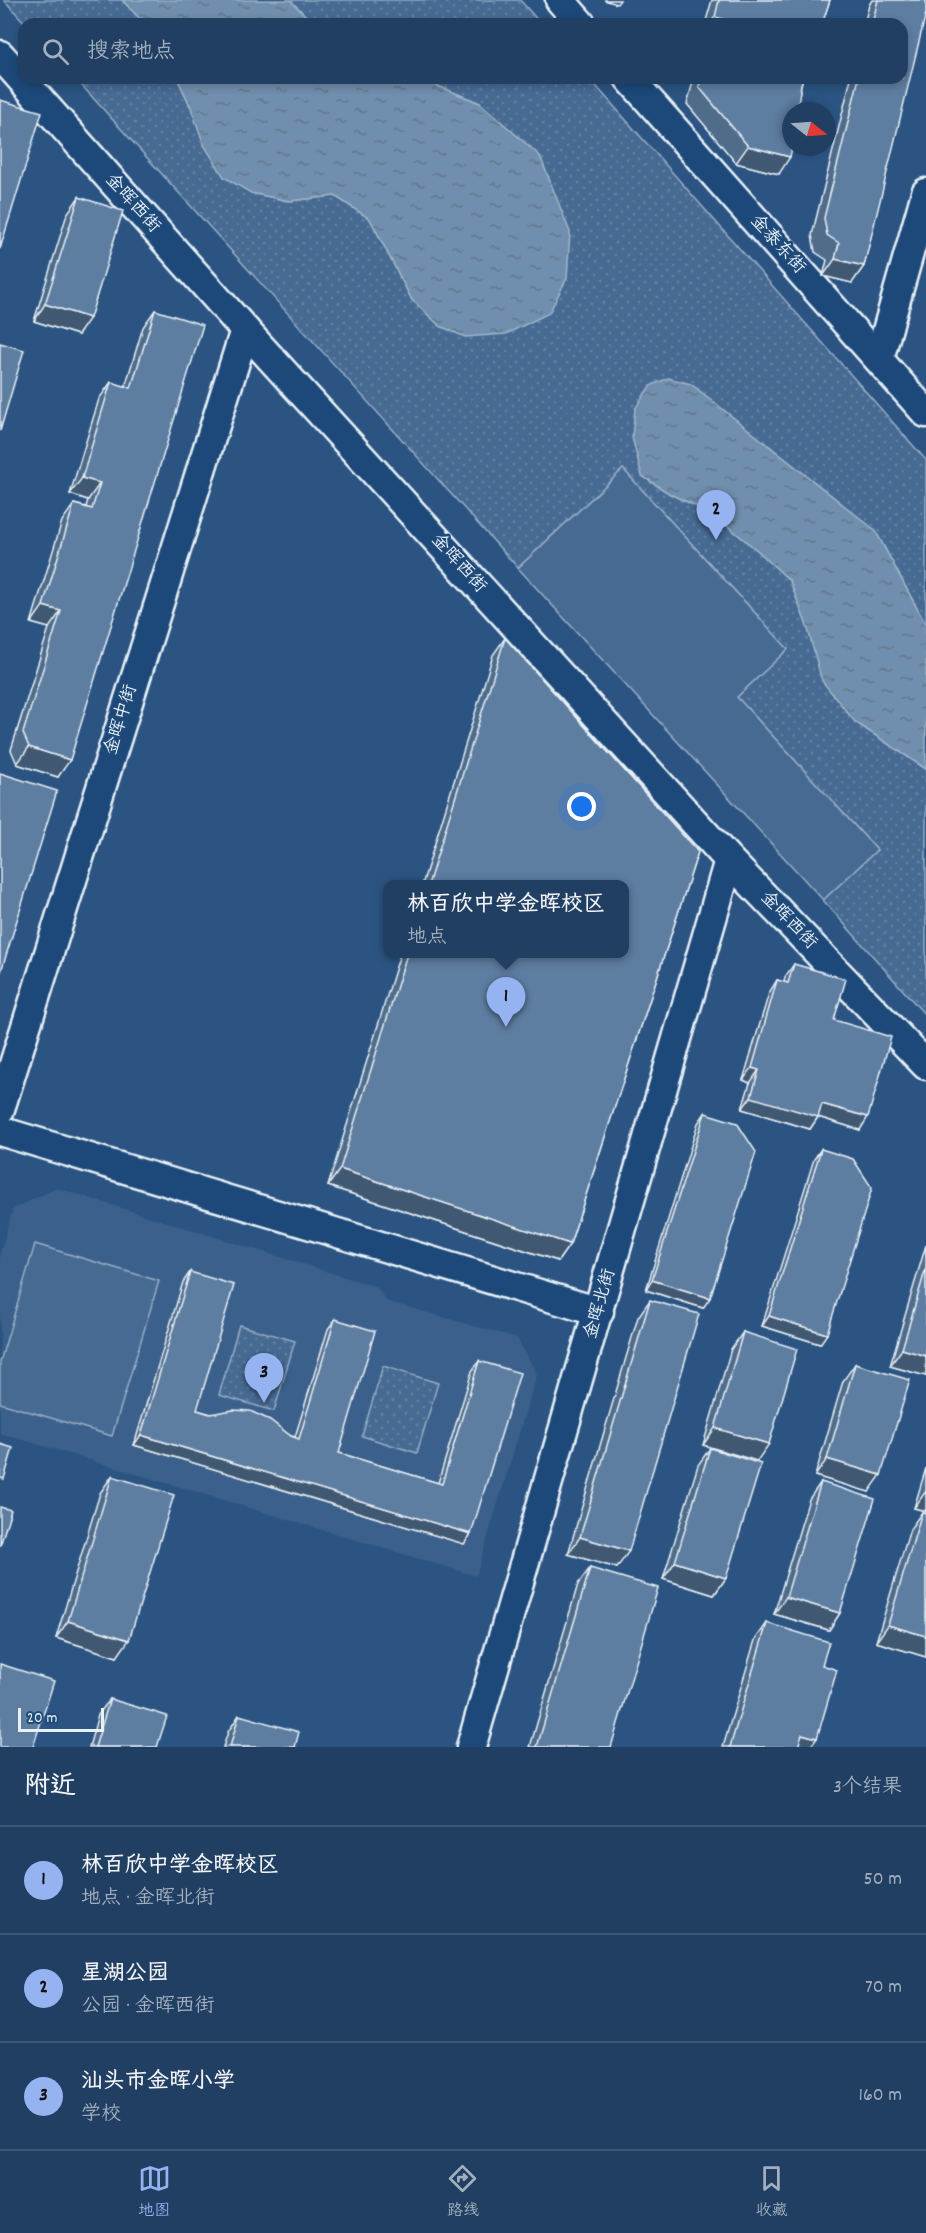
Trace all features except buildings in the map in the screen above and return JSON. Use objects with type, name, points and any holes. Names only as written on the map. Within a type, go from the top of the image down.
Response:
[{"type":"street","points":[[560,0],[576,18]]},
{"type":"street","name":"金晖西街","points":[[0,55],[18,75]]},
{"type":"street","name":"金晖西街","points":[[26,84],[245,330],[729,860],[926,1065]]},
{"type":"street","name":"金泰东街","points":[[634,84],[926,413]]},
{"type":"street","points":[[879,359],[926,193]]},
{"type":"street","name":"金晖中街","points":[[0,1109],[245,330]]},
{"type":"street","name":"金晖北街","points":[[471,1747],[729,860]]},
{"type":"street","points":[[0,1131],[599,1312]]},
{"type":"shaded area","points":[[4,0],[122,0],[139,18],[20,18]]},
{"type":"shaded area","points":[[290,0],[520,0],[536,18],[308,18]]},
{"type":"shaded area","points":[[80,84],[180,84],[190,105],[251,193],[289,201],[335,196],[370,219],[412,300],[480,103],[433,84],[594,84],[926,460],[926,625],[875,530],[670,494],[711,513],[757,550],[790,581],[807,626],[855,722],[926,769],[926,1016],[823,900],[877,850],[737,697],[788,649],[623,469],[518,568]]},
{"type":"shaded area","points":[[623,469],[788,649],[737,697],[877,850],[823,900],[518,568]]},
{"type":"shaded area","points":[[57,1188],[377,1287],[386,1301],[517,1338],[537,1374],[476,1576],[0,1433],[0,1253],[13,1209]]},
{"type":"shaded area","points":[[35,1244],[159,1281],[112,1436],[0,1403],[0,1362]]},
{"type":"shaded area","points":[[239,1325],[295,1341],[274,1411],[219,1395]]},
{"type":"shaded area","points":[[383,1366],[438,1383],[417,1453],[362,1436]]},
{"type":"water","points":[[122,0],[290,0],[308,18],[139,18]]},
{"type":"water","points":[[180,84],[433,84],[480,103],[540,156],[570,232],[567,278],[549,313],[506,334],[465,337],[440,326],[412,300],[370,219],[335,196],[289,201],[251,193],[224,177],[204,145]]},
{"type":"water","points":[[668,378],[691,384],[875,530],[926,625],[926,769],[855,722],[822,681],[807,626],[790,581],[757,550],[711,513],[670,494],[642,476],[632,437],[635,409],[650,386]]},
{"type":"place","name":"星湖公园","points":[[716,540]]},
{"type":"place","name":"林百欣中学金晖校区","points":[[506,1027]]},
{"type":"place","name":"汕头市金晖小学","points":[[264,1403]]}]
